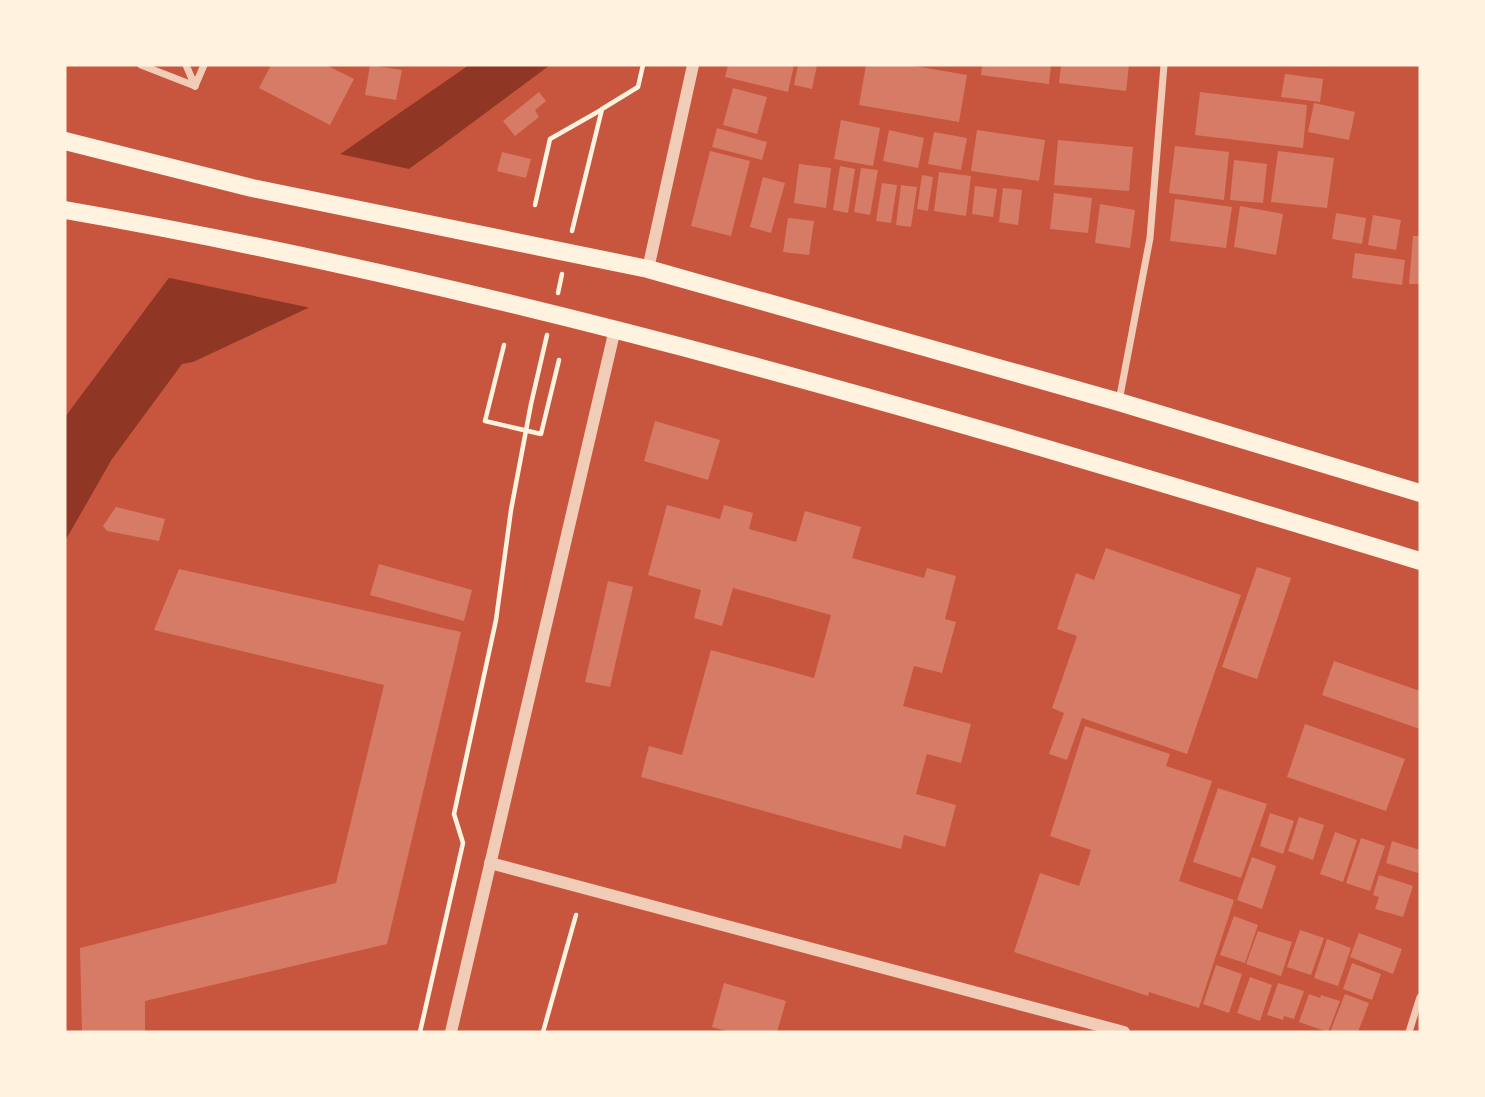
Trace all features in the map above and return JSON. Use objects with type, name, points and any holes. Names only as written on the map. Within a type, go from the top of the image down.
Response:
[{"type":"main road","points":[[65,141],[252,188],[648,269],[1119,402],[1420,493]]},
{"type":"main road","points":[[65,209],[328,261],[615,329],[1077,456],[1420,561]]},
{"type":"street","points":[[141,65],[195,86]]},
{"type":"street","points":[[186,65],[195,86]]},
{"type":"street","points":[[195,86],[204,65]]},
{"type":"street","points":[[648,269],[693,65]]},
{"type":"street","points":[[1119,402],[1150,238],[1164,65]]},
{"type":"street","points":[[451,1032],[615,329]]},
{"type":"street","points":[[490,863],[1124,1032]]},
{"type":"street","points":[[1409,1032],[1420,997]]},
{"type":"path","points":[[536,205],[550,139],[602,109]]},
{"type":"path","points":[[504,345],[485,421],[541,434],[559,360]]},
{"type":"path","points":[[420,1032],[464,843],[454,814],[496,620],[511,510],[531,404]]},
{"type":"path","points":[[543,1032],[576,915]]},
{"type":"shaded area","points":[[469,65],[550,65],[329,226],[308,308],[193,362],[182,364],[112,459],[65,541],[65,417],[177,267]]},
{"type":"pier","points":[[335,153],[414,170],[332,228],[311,308],[165,277],[175,264]]},
{"type":"building","points":[[271,65],[326,65],[354,79],[330,125],[259,88]]},
{"type":"building","points":[[370,65],[402,70],[396,100],[365,95]]},
{"type":"building","points":[[728,65],[794,65],[788,92],[725,77]]},
{"type":"building","points":[[798,65],[817,65],[812,89],[794,85]]},
{"type":"building","points":[[866,65],[909,65],[967,75],[959,122],[859,105]]},
{"type":"building","points":[[982,65],[1051,65],[1049,84],[981,75]]},
{"type":"building","points":[[1061,65],[1129,65],[1126,91],[1059,83]]},
{"type":"building","points":[[1285,74],[1323,79],[1320,102],[1281,97]]},
{"type":"building","points":[[733,88],[767,97],[757,134],[723,125]]},
{"type":"building","points":[[539,92],[546,101],[535,110],[539,117],[515,136],[503,121]]},
{"type":"building","points":[[1200,92],[1307,105],[1303,148],[1195,135]]},
{"type":"building","points":[[1314,103],[1355,112],[1349,140],[1308,132]]},
{"type":"building","points":[[841,120],[880,128],[873,166],[834,159]]},
{"type":"building","points":[[717,128],[767,142],[762,160],[712,147]]},
{"type":"building","points":[[889,130],[924,138],[918,168],[883,161]]},
{"type":"building","points":[[977,130],[1045,140],[1039,181],[971,171]]},
{"type":"building","points":[[934,132],[967,138],[961,170],[928,164]]},
{"type":"building","points":[[1058,140],[1133,147],[1129,191],[1054,185]]},
{"type":"building","points":[[1175,146],[1229,152],[1224,200],[1169,193]]},
{"type":"building","points":[[710,151],[750,161],[731,236],[691,226]]},
{"type":"building","points":[[1278,151],[1334,158],[1327,208],[1271,202]]},
{"type":"building","points":[[502,152],[531,159],[526,178],[497,171]]},
{"type":"building","points":[[1234,160],[1267,164],[1263,203],[1230,200]]},
{"type":"building","points":[[799,164],[831,168],[826,208],[794,203]]},
{"type":"building","points":[[840,166],[855,169],[848,213],[833,210]]},
{"type":"building","points":[[861,168],[878,170],[870,215],[854,212]]},
{"type":"building","points":[[939,172],[971,176],[966,216],[934,211]]},
{"type":"building","points":[[922,175],[933,177],[928,211],[917,209]]},
{"type":"building","points":[[763,177],[785,183],[771,233],[750,227]]},
{"type":"building","points":[[882,183],[897,185],[891,223],[876,221]]},
{"type":"building","points":[[901,185],[917,187],[911,227],[896,225]]},
{"type":"building","points":[[975,186],[997,189],[993,217],[972,214]]},
{"type":"building","points":[[1003,188],[1022,190],[1018,225],[999,222]]},
{"type":"building","points":[[1054,193],[1092,198],[1088,233],[1050,229]]},
{"type":"building","points":[[1175,199],[1232,207],[1226,248],[1170,241]]},
{"type":"building","points":[[1100,204],[1135,210],[1130,248],[1095,243]]},
{"type":"building","points":[[1240,206],[1283,214],[1276,255],[1234,247]]},
{"type":"building","points":[[1336,213],[1366,218],[1362,244],[1332,239]]},
{"type":"building","points":[[1373,215],[1401,220],[1396,250],[1368,245]]},
{"type":"building","points":[[788,218],[814,221],[809,255],[783,252]]},
{"type":"building","points":[[1413,236],[1420,236],[1420,284],[1409,284]]},
{"type":"building","points":[[1355,253],[1405,260],[1402,285],[1352,278]]},
{"type":"building","points":[[655,421],[720,440],[708,480],[644,461]]},
{"type":"building","points":[[667,505],[720,519],[724,505],[753,513],[749,529],[796,542],[805,511],[861,527],[852,558],[924,578],[927,568],[956,576],[945,619],[956,622],[942,673],[914,666],[903,706],[971,724],[961,763],[927,754],[916,794],[956,805],[945,847],[904,835],[901,849],[641,777],[649,746],[682,755],[711,650],[814,678],[831,615],[733,588],[722,626],[694,618],[701,590],[648,575]]},
{"type":"building","points":[[116,507],[165,519],[159,541],[107,531],[103,526]]},
{"type":"building","points":[[1106,548],[1241,595],[1187,754],[1082,718],[1067,760],[1049,754],[1064,713],[1052,708],[1077,636],[1057,629],[1076,573],[1094,580]]},
{"type":"building","points":[[379,564],[472,590],[464,621],[370,595]]},
{"type":"building","points":[[1257,567],[1291,578],[1257,679],[1222,667]]},
{"type":"building","points":[[179,569],[461,632],[387,944],[145,1001],[145,1032],[82,1032],[80,948],[336,883],[384,685],[154,630]]},
{"type":"building","points":[[608,581],[633,587],[610,687],[585,682]]},
{"type":"building","points":[[1334,661],[1420,691],[1420,729],[1322,695]]},
{"type":"building","points":[[1305,724],[1405,759],[1386,811],[1287,777]]},
{"type":"building","points":[[1085,726],[1170,754],[1166,766],[1212,781],[1179,881],[1234,900],[1199,1008],[1149,992],[1148,996],[1014,952],[1040,873],[1079,886],[1091,850],[1050,836]]},
{"type":"building","points":[[1218,788],[1267,804],[1241,878],[1193,862]]},
{"type":"building","points":[[1270,813],[1294,821],[1283,854],[1260,846]]},
{"type":"building","points":[[1299,817],[1324,825],[1313,860],[1288,851]]},
{"type":"building","points":[[1335,832],[1357,840],[1343,882],[1320,874]]},
{"type":"building","points":[[1361,838],[1385,846],[1370,891],[1346,883]]},
{"type":"building","points":[[1392,841],[1420,850],[1418,873],[1386,863]]},
{"type":"building","points":[[1252,857],[1276,866],[1262,909],[1237,900]]},
{"type":"building","points":[[1379,875],[1413,886],[1403,917],[1375,909],[1379,897],[1373,895]]},
{"type":"building","points":[[1234,916],[1258,925],[1245,963],[1220,955]]},
{"type":"building","points":[[1300,930],[1324,938],[1311,975],[1287,967]]},
{"type":"building","points":[[1258,931],[1292,942],[1281,976],[1246,964]]},
{"type":"building","points":[[1359,933],[1402,949],[1393,974],[1350,957]]},
{"type":"building","points":[[1327,939],[1351,948],[1338,986],[1314,978]]},
{"type":"building","points":[[1352,963],[1381,974],[1372,1000],[1343,989]]},
{"type":"building","points":[[1216,965],[1242,974],[1229,1013],[1203,1004]]},
{"type":"building","points":[[1250,977],[1272,985],[1260,1021],[1237,1013]]},
{"type":"building","points":[[724,983],[786,1001],[777,1032],[730,1032],[712,1027]]},
{"type":"building","points":[[1278,983],[1304,991],[1294,1019],[1284,1016],[1283,1020],[1267,1015]]},
{"type":"building","points":[[1309,994],[1340,1001],[1328,1032],[1299,1022]]},
{"type":"building","points":[[1345,994],[1369,1003],[1358,1032],[1330,1032]]}]
